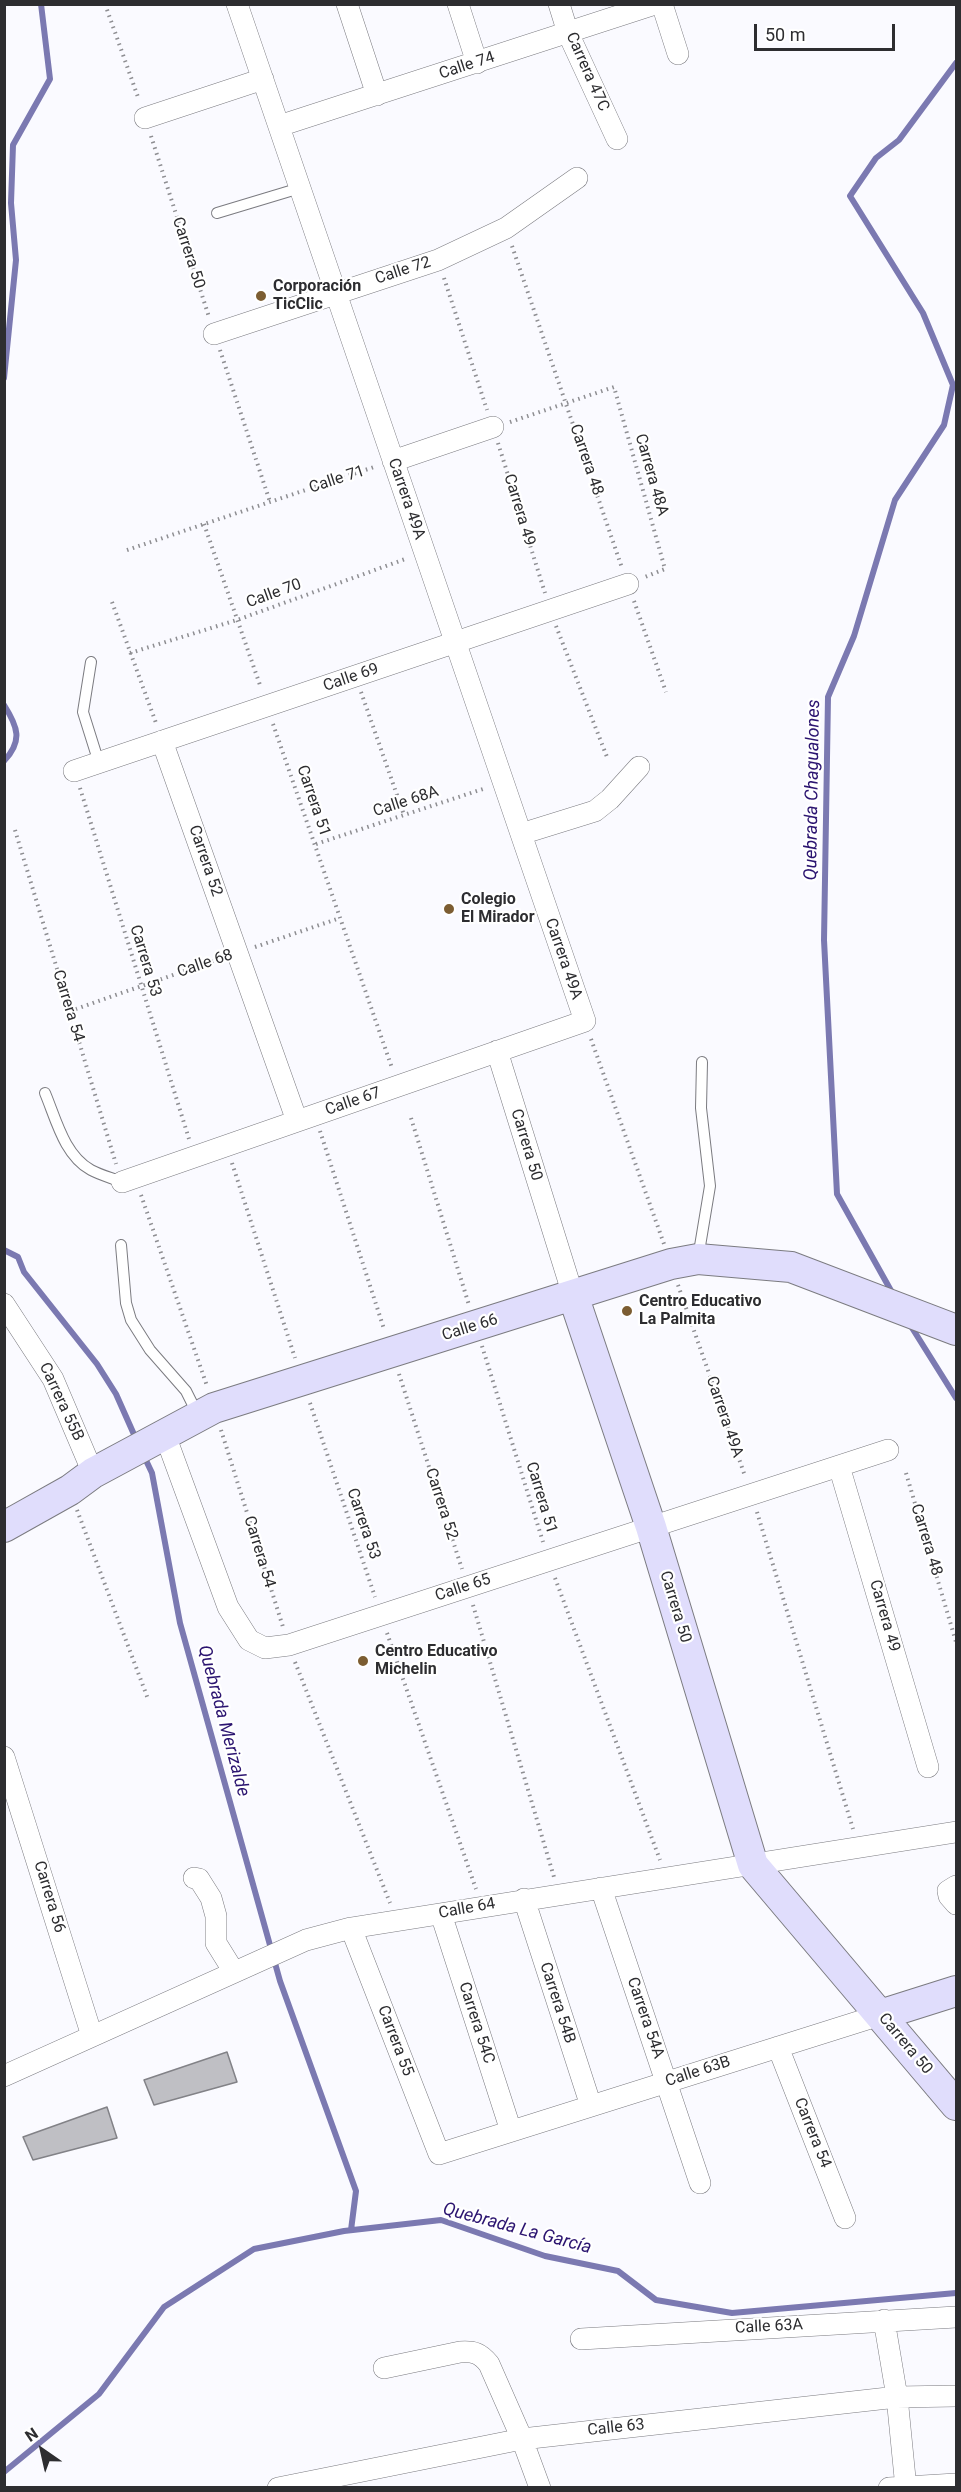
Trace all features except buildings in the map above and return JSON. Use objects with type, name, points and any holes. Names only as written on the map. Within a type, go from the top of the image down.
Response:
[{"type":"street","name":"Carrera 49A","points":[[237,4],[585,1021]]},
{"type":"street","points":[[347,4],[377,95]]},
{"type":"street","points":[[458,4],[477,63]]},
{"type":"street","name":"Carrera 47C","points":[[559,4],[568,33],[617,138]]},
{"type":"street","name":"Calle 74","points":[[279,126],[655,4]]},
{"type":"street","points":[[662,4],[678,54]]},
{"type":"street","points":[[145,118],[263,78]]},
{"type":"street","name":"Calle 72","points":[[214,334],[438,260],[506,228],[578,178]]},
{"type":"street","points":[[393,461],[493,428]]},
{"type":"street","name":"Calle 69","points":[[74,771],[628,584]]},
{"type":"street","name":"Carrera 52","points":[[162,741],[237,953],[306,1118]]},
{"type":"street","points":[[521,834],[595,811],[610,799],[639,767]]},
{"type":"street","name":"Calle 67","points":[[128,1180],[585,1021]]},
{"type":"street","name":"Carrera 50","points":[[497,1052],[573,1295],[651,1527],[753,1865],[957,2105]]},
{"type":"street","name":"Calle 66","points":[[4,1527],[125,1456],[207,1413],[302,1380],[684,1262],[791,1267],[957,1330]]},
{"type":"street","name":"Carrera 55B","points":[[4,1304],[53,1378],[81,1481]]},
{"type":"street","name":"Calle 65","points":[[163,1436],[228,1607],[249,1640],[265,1648],[289,1645],[888,1450]]},
{"type":"street","name":"Carrera 49","points":[[839,1466],[928,1767]]},
{"type":"street","name":"Carrera 56","points":[[4,1757],[13,1810],[92,2036]]},
{"type":"street","name":"Calle 64","points":[[4,2076],[306,1940],[351,1928],[957,1832]]},
{"type":"street","points":[[194,1878],[199,1879],[211,1898],[216,1916],[216,1944],[234,1972]]},
{"type":"street","name":"Carrera 54A","points":[[601,1888],[700,2183]]},
{"type":"street","name":"Carrera 54B","points":[[524,1899],[591,2106]]},
{"type":"street","name":"Carrera 54C","points":[[441,1914],[511,2131]]},
{"type":"street","name":"Carrera 55","points":[[351,1928],[440,2154]]},
{"type":"street","name":"Calle 63B","points":[[440,2154],[957,1991]]},
{"type":"street","name":"Carrera 54","points":[[778,2047],[845,2218]]},
{"type":"street","name":"Calle 63A","points":[[581,2338],[957,2317]]},
{"type":"street","points":[[884,2320],[897,2397],[900,2487],[957,2484]]},
{"type":"street","points":[[384,2368],[460,2352],[472,2351],[482,2355],[489,2364],[522,2439],[540,2487]]},
{"type":"street","name":"Calle 63","points":[[278,2487],[522,2439],[897,2397],[957,2396]]},
{"type":"lane","points":[[217,213],[300,188]]},
{"type":"lane","points":[[92,662],[82,712],[99,763]]},
{"type":"lane","points":[[684,1262],[710,1186],[701,1108],[702,1062]]},
{"type":"lane","points":[[45,1093],[68,1148],[78,1160],[91,1170],[128,1180]]},
{"type":"lane","points":[[121,1245],[126,1303],[131,1320],[150,1350],[207,1413]]},
{"type":"path","name":"Carrera 50","points":[[105,4],[145,118],[270,502]]},
{"type":"path","name":"Carrera 48","points":[[506,228],[666,692]]},
{"type":"path","name":"Carrera 49","points":[[438,260],[549,609],[607,757]]},
{"type":"path","name":"Carrera 48A","points":[[567,403],[614,387],[665,569]]},
{"type":"path","points":[[493,428],[567,403]]},
{"type":"path","name":"Calle 71","points":[[127,550],[393,461]]},
{"type":"path","name":"Carrera 51","points":[[204,524],[398,1086]]},
{"type":"path","name":"Calle 70","points":[[130,653],[237,620],[425,552]]},
{"type":"path","points":[[112,602],[162,741]]},
{"type":"path","points":[[356,677],[404,815]]},
{"type":"path","name":"Carrera 53","points":[[74,771],[195,1156]]},
{"type":"path","name":"Calle 68A","points":[[316,844],[503,783]]},
{"type":"path","name":"Carrera 54","points":[[15,830],[70,1011],[207,1413],[289,1645],[397,1921]]},
{"type":"path","name":"Calle 68","points":[[70,1011],[340,918]]},
{"type":"path","name":"Carrera 49A","points":[[585,1021],[684,1262],[751,1494],[859,1847]]},
{"type":"path","name":"Carrera 52","points":[[306,1118],[392,1352],[468,1587],[559,1895]]},
{"type":"path","name":"Carrera 51","points":[[411,1118],[548,1561],[666,1878]]},
{"type":"path","name":"Carrera 53","points":[[226,1146],[381,1615],[482,1907]]},
{"type":"path","name":"Carrera 48","points":[[906,1473],[957,1642]]},
{"type":"path","points":[[81,1481],[148,1699]]},
{"type":"waterway","name":"Quebrada Merizalde","points":[[4,378],[16,260],[11,203],[13,145],[50,79],[41,4]]},
{"type":"waterway","name":"Quebrada Chagualones","points":[[894,1296],[837,1194],[824,940],[828,697],[854,636],[895,500],[944,425],[953,385],[923,313],[850,196],[876,158],[899,140],[956,63]]},
{"type":"waterway","name":"Quebrada Merizalde","points":[[4,705],[13,720],[16,734],[14,747],[4,761]]},
{"type":"waterway","name":"Quebrada Merizalde","points":[[4,1250],[18,1257],[24,1272],[97,1364],[116,1394],[136,1439]]},
{"type":"waterway","name":"Quebrada Chagualones","points":[[909,1323],[956,1398]]},
{"type":"waterway","name":"Quebrada Merizalde","points":[[143,1454],[152,1473],[180,1623],[280,1981],[356,2191],[351,2230]]},
{"type":"waterway","name":"Quebrada La García","points":[[4,2472],[99,2394],[164,2307],[254,2249],[344,2231],[441,2220],[545,2256],[618,2271],[656,2300],[732,2313],[956,2293]]},
{"type":"place","name":"Corporación TicClic","points":[[261,296]]},
{"type":"place","name":"Colegio El Mirador","points":[[449,909]]},
{"type":"place","name":"Centro Educativo La Palmita","points":[[627,1311]]},
{"type":"place","name":"Centro Educativo Michelin","points":[[363,1661]]}]
